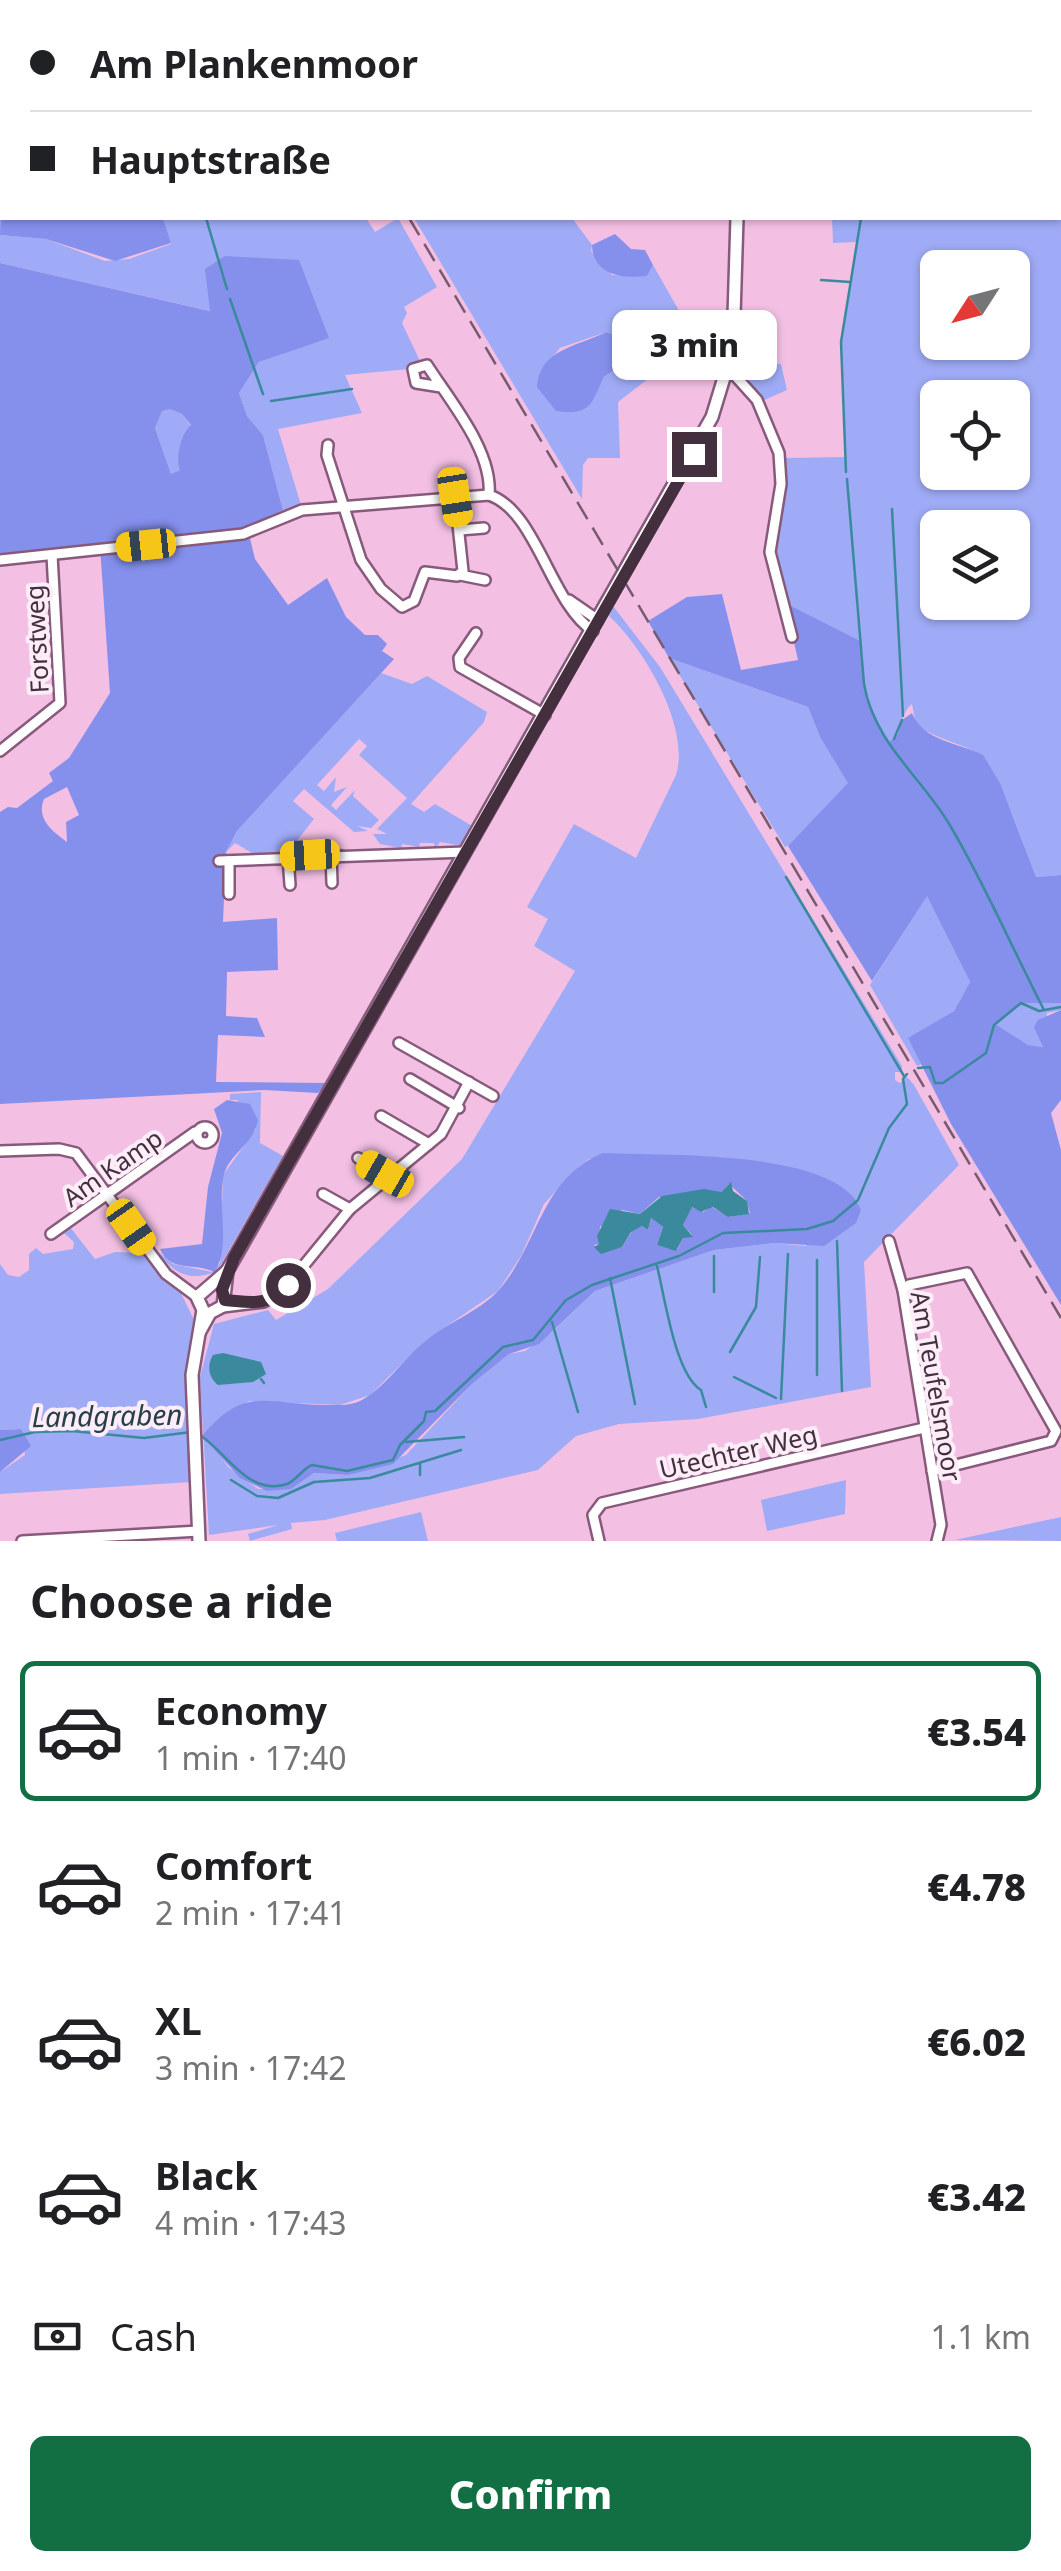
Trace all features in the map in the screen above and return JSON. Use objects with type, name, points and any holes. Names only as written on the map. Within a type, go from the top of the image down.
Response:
[{"type":"main road","points":[[199,1536],[192,1375],[200,1331],[212,1299],[694,454],[730,370],[737,220]]},
{"type":"street","points":[[441,387],[426,387],[412,379],[414,369],[427,365],[441,387],[486,468],[489,495]]},
{"type":"street","points":[[730,370],[757,400],[779,453],[780,484],[770,552],[792,637]]},
{"type":"street","points":[[328,446],[361,560],[381,589],[402,607],[414,601],[425,572],[485,580]]},
{"type":"street","points":[[0,560],[243,534],[297,511],[489,495],[510,508],[567,598],[596,626]]},
{"type":"street","points":[[455,497],[464,559],[460,574]]},
{"type":"street","points":[[460,530],[484,528]]},
{"type":"street","name":"Forstweg","points":[[0,752],[60,703],[52,555]]},
{"type":"street","points":[[476,634],[458,658],[460,667],[545,715]]},
{"type":"street","points":[[229,894],[224,861],[331,854],[465,852]]},
{"type":"street","points":[[331,854],[332,883]]},
{"type":"street","points":[[288,856],[290,885]]},
{"type":"street","points":[[399,1043],[492,1096]]},
{"type":"street","points":[[410,1079],[459,1108]]},
{"type":"street","points":[[0,1150],[69,1150],[80,1157],[166,1274],[212,1299],[242,1305],[264,1302],[283,1291],[350,1209],[429,1144],[459,1108],[468,1082]]},
{"type":"street","points":[[381,1116],[429,1144]]},
{"type":"street","name":"Am Kamp","points":[[51,1234],[195,1132]]},
{"type":"street","points":[[358,1158],[388,1175]]},
{"type":"street","points":[[323,1194],[350,1209]]},
{"type":"street","name":"Am Teufelsmoor","points":[[890,1241],[903,1290],[941,1525],[937,1540]]},
{"type":"street","points":[[903,1290],[909,1284],[967,1273],[1054,1426],[1054,1439],[932,1471]]},
{"type":"street","name":"Utechter Weg","points":[[599,1541],[593,1516],[602,1503],[924,1428]]},
{"type":"street","points":[[22,1541],[199,1536]]},
{"type":"shaded area","points":[[0,220],[164,220],[171,243],[115,261],[46,239],[0,235]]},
{"type":"shaded area","points":[[164,220],[367,220],[375,232],[399,220],[437,287],[404,307],[407,313],[402,323],[420,361],[409,369],[345,375],[362,413],[278,429],[301,505],[283,510],[263,435],[247,416],[239,393],[259,362],[329,337],[209,295],[211,311],[0,263],[0,235],[46,239],[105,261],[129,259],[171,244]]},
{"type":"shaded area","points":[[415,220],[573,220],[592,245],[591,251],[612,275],[647,276],[653,265],[686,323],[666,365],[618,402],[620,458],[588,458],[583,465],[582,499]],"holes":[[[606,332],[626,340],[632,349],[629,360],[604,377],[598,388],[543,369],[560,348]]]},
{"type":"shaded area","points":[[832,220],[1061,220],[1061,875],[1036,877],[989,768],[965,747],[916,725],[912,704],[888,744],[864,684],[785,603],[771,552],[783,458],[845,457],[841,342],[856,242],[833,243]]},
{"type":"shaded area","points":[[615,234],[631,249],[645,250],[653,265],[647,276],[610,273],[598,263],[592,245]]},
{"type":"shaded area","points":[[225,256],[299,260],[329,338],[259,362],[239,393],[247,416],[263,435],[283,510],[247,526],[255,559],[288,605],[327,578],[346,617],[365,635],[378,635],[387,644],[382,651],[394,659],[237,831],[226,852],[223,922],[277,918],[278,970],[227,972],[226,1016],[257,1018],[265,1037],[218,1035],[216,1082],[327,1083],[318,1093],[264,1090],[0,1104],[0,812],[8,807],[17,808],[53,781],[49,773],[69,758],[110,693],[100,546],[0,555],[0,263],[210,311],[205,269]],"holes":[[[170,409],[182,414],[191,425],[180,446],[180,470],[171,474],[155,428],[162,411]],[[67,787],[79,815],[66,822],[67,842],[47,824],[42,813],[44,799]]]},
{"type":"shaded area","points":[[606,332],[626,340],[632,349],[629,360],[604,377],[589,406],[577,411],[556,411],[537,387],[545,364],[562,350]]},
{"type":"shaded area","points":[[738,360],[781,364],[787,390],[762,401],[738,372]]},
{"type":"shaded area","points":[[162,410],[182,414],[191,426],[180,470],[171,474],[155,428]]},
{"type":"shaded area","points":[[722,594],[741,670],[798,660],[785,603],[860,641],[866,696],[888,743],[898,734],[902,720],[912,713],[924,730],[983,755],[1000,783],[1036,877],[1061,875],[1061,1003],[1020,1003],[995,1024],[1028,1045],[1043,1047],[1034,1027],[1038,1020],[1061,1010],[1061,1100],[1051,1113],[1061,1150],[1061,1305],[951,1124],[908,1038],[954,1011],[970,982],[927,896],[872,981],[788,846],[848,783],[820,737],[808,707],[669,658],[648,621],[687,597]]},
{"type":"shaded area","points":[[613,606],[660,667],[902,1066],[902,1072],[895,1072],[895,1080],[900,1083],[907,1077],[914,1085],[959,1165],[864,1262],[871,1387],[698,1419],[619,1424],[576,1436],[538,1470],[325,1520],[291,1523],[292,1529],[250,1541],[248,1534],[278,1525],[209,1535],[200,1377],[214,1324],[268,1310],[276,1320],[328,1289],[462,1159],[575,971],[534,946],[548,919],[527,907],[574,824],[636,858],[676,775],[679,756],[671,712],[650,668],[609,616]],"holes":[[[637,1155],[745,1160],[797,1172],[847,1193],[806,1246],[774,1243],[714,1250],[595,1291],[551,1333],[525,1351],[509,1354],[472,1384],[406,1455],[348,1475],[314,1473],[291,1489],[258,1489],[228,1467],[214,1447],[211,1425],[249,1401],[340,1405],[370,1395],[426,1340],[498,1291],[521,1256],[544,1204],[577,1168],[589,1159]]]},
{"type":"shaded area","points":[[669,658],[808,707],[820,737],[849,783],[791,844],[785,847]]},
{"type":"shaded area","points":[[381,673],[412,684],[427,676],[487,712],[484,722],[411,804],[424,812],[435,804],[474,827],[463,846],[440,842],[435,849],[434,843],[420,843],[419,847],[402,844],[401,848],[380,844],[373,834],[387,834],[377,829],[407,798],[359,755],[367,746],[359,739],[317,785],[324,791],[336,777],[334,792],[347,787],[331,805],[336,810],[355,790],[353,796],[379,820],[371,828],[357,826],[368,831],[354,832],[304,789],[293,801],[314,819],[288,852],[257,856],[235,843],[226,852],[237,831]]},
{"type":"shaded area","points":[[927,895],[970,982],[954,1011],[909,1038],[921,1064],[917,1066],[870,985]]},
{"type":"shaded area","points":[[1020,1003],[1061,1003],[1061,1010],[1047,1013],[1044,1047],[1028,1045],[994,1025]]},
{"type":"shaded area","points":[[261,1092],[260,1143],[283,1156],[217,1271],[198,1276],[182,1274],[156,1250],[173,1264],[212,1272],[220,1263],[223,1175],[256,1129],[237,1100],[230,1100],[230,1094]]},
{"type":"shaded area","points":[[227,1100],[250,1104],[258,1120],[251,1137],[225,1171],[222,1252],[214,1272],[176,1264],[160,1249],[202,1244],[208,1187],[222,1133],[214,1109]]},
{"type":"shaded area","points":[[603,1153],[744,1159],[819,1175],[846,1190],[861,1210],[856,1223],[824,1246],[774,1243],[714,1250],[595,1291],[539,1344],[509,1354],[472,1384],[393,1464],[348,1475],[314,1473],[291,1489],[267,1491],[240,1478],[202,1436],[217,1420],[244,1404],[271,1401],[344,1405],[371,1394],[424,1342],[499,1290],[553,1195],[582,1164]],"holes":[[[729,1184],[746,1200],[750,1213],[729,1217],[712,1207],[703,1212],[691,1207],[683,1225],[692,1235],[683,1238],[677,1250],[657,1245],[663,1227],[651,1218],[648,1230],[642,1226],[632,1231],[622,1247],[600,1251],[594,1245],[599,1244],[600,1227],[622,1210],[640,1214],[659,1197],[721,1192]]]},
{"type":"shaded area","points":[[731,1182],[733,1191],[747,1201],[749,1214],[728,1217],[713,1207],[701,1212],[692,1207],[683,1225],[693,1237],[683,1238],[676,1251],[657,1245],[663,1227],[651,1218],[648,1230],[642,1226],[631,1232],[622,1247],[601,1254],[594,1247],[599,1244],[597,1236],[610,1209],[640,1214],[662,1196],[704,1189],[721,1192]]},
{"type":"shaded area","points":[[70,1227],[95,1259],[115,1252],[144,1253],[163,1279],[180,1291],[196,1324],[187,1375],[191,1482],[0,1494],[0,1472],[25,1455],[21,1429],[0,1430],[0,1264],[8,1275],[19,1277],[29,1270],[29,1254],[36,1248],[43,1254],[73,1249],[74,1242],[63,1232]]},
{"type":"shaded area","points":[[223,1353],[261,1362],[266,1374],[253,1382],[218,1385],[210,1375],[210,1363],[213,1355]]},
{"type":"shaded area","points":[[21,1429],[31,1446],[0,1472],[0,1430]]},
{"type":"shaded area","points":[[846,1480],[845,1514],[767,1531],[761,1500]]},
{"type":"shaded area","points":[[421,1512],[428,1541],[337,1541],[335,1533]]},
{"type":"shaded area","points":[[1061,1517],[1061,1541],[955,1540]]},
{"type":"waterway","points":[[207,220],[227,289]]},
{"type":"waterway","points":[[846,472],[841,342],[861,220]]},
{"type":"waterway","points":[[821,280],[850,282]]},
{"type":"waterway","points":[[230,299],[263,394]]},
{"type":"waterway","points":[[271,401],[352,389]]},
{"type":"waterway","points":[[847,479],[869,705],[887,741],[948,822],[1044,1010]]},
{"type":"waterway","points":[[892,509],[903,716]]},
{"type":"waterway","points":[[894,739],[902,720]]},
{"type":"waterway","points":[[305,852],[342,850]]},
{"type":"waterway","points":[[786,877],[904,1076]]},
{"type":"waterway","name":"Landgraben","points":[[918,1068],[930,1067],[935,1083],[943,1083],[986,1053],[994,1025],[1021,1003],[1039,1011],[1061,1007]]},
{"type":"waterway","name":"Landgraben","points":[[198,1434],[249,1478],[273,1486],[291,1482],[312,1465],[347,1471],[393,1460],[400,1445],[424,1421],[426,1412],[435,1411],[503,1347],[533,1340],[566,1300],[592,1285],[679,1256],[723,1233],[807,1229],[833,1221],[858,1200],[889,1128],[907,1104],[903,1079],[907,1074]]},
{"type":"waterway","points":[[837,1241],[842,1391]]},
{"type":"waterway","points":[[781,1399],[788,1254]]},
{"type":"waterway","points":[[714,1256],[714,1292]]},
{"type":"waterway","points":[[730,1352],[756,1307],[760,1257]]},
{"type":"waterway","points":[[817,1260],[817,1375]]},
{"type":"waterway","points":[[657,1266],[678,1352],[684,1368],[701,1390],[706,1407]]},
{"type":"waterway","points":[[610,1278],[635,1404]]},
{"type":"waterway","points":[[552,1322],[578,1412]]},
{"type":"waterway","points":[[734,1377],[776,1398]]},
{"type":"waterway","points":[[261,1379],[264,1383]]},
{"type":"waterway","name":"Landgraben","points":[[0,1440],[35,1432],[72,1431],[144,1438],[191,1432]]},
{"type":"waterway","points":[[406,1442],[464,1437]]},
{"type":"waterway","points":[[231,1480],[257,1496],[278,1498],[314,1482],[370,1478],[461,1450]]},
{"type":"waterway","points":[[420,1463],[420,1475]]},
{"type":"railway","points":[[410,220],[1061,1318]]},
{"type":"route","points":[[288,1285],[268,1301],[248,1305],[225,1300],[222,1290],[234,1258],[694,454]]}]
